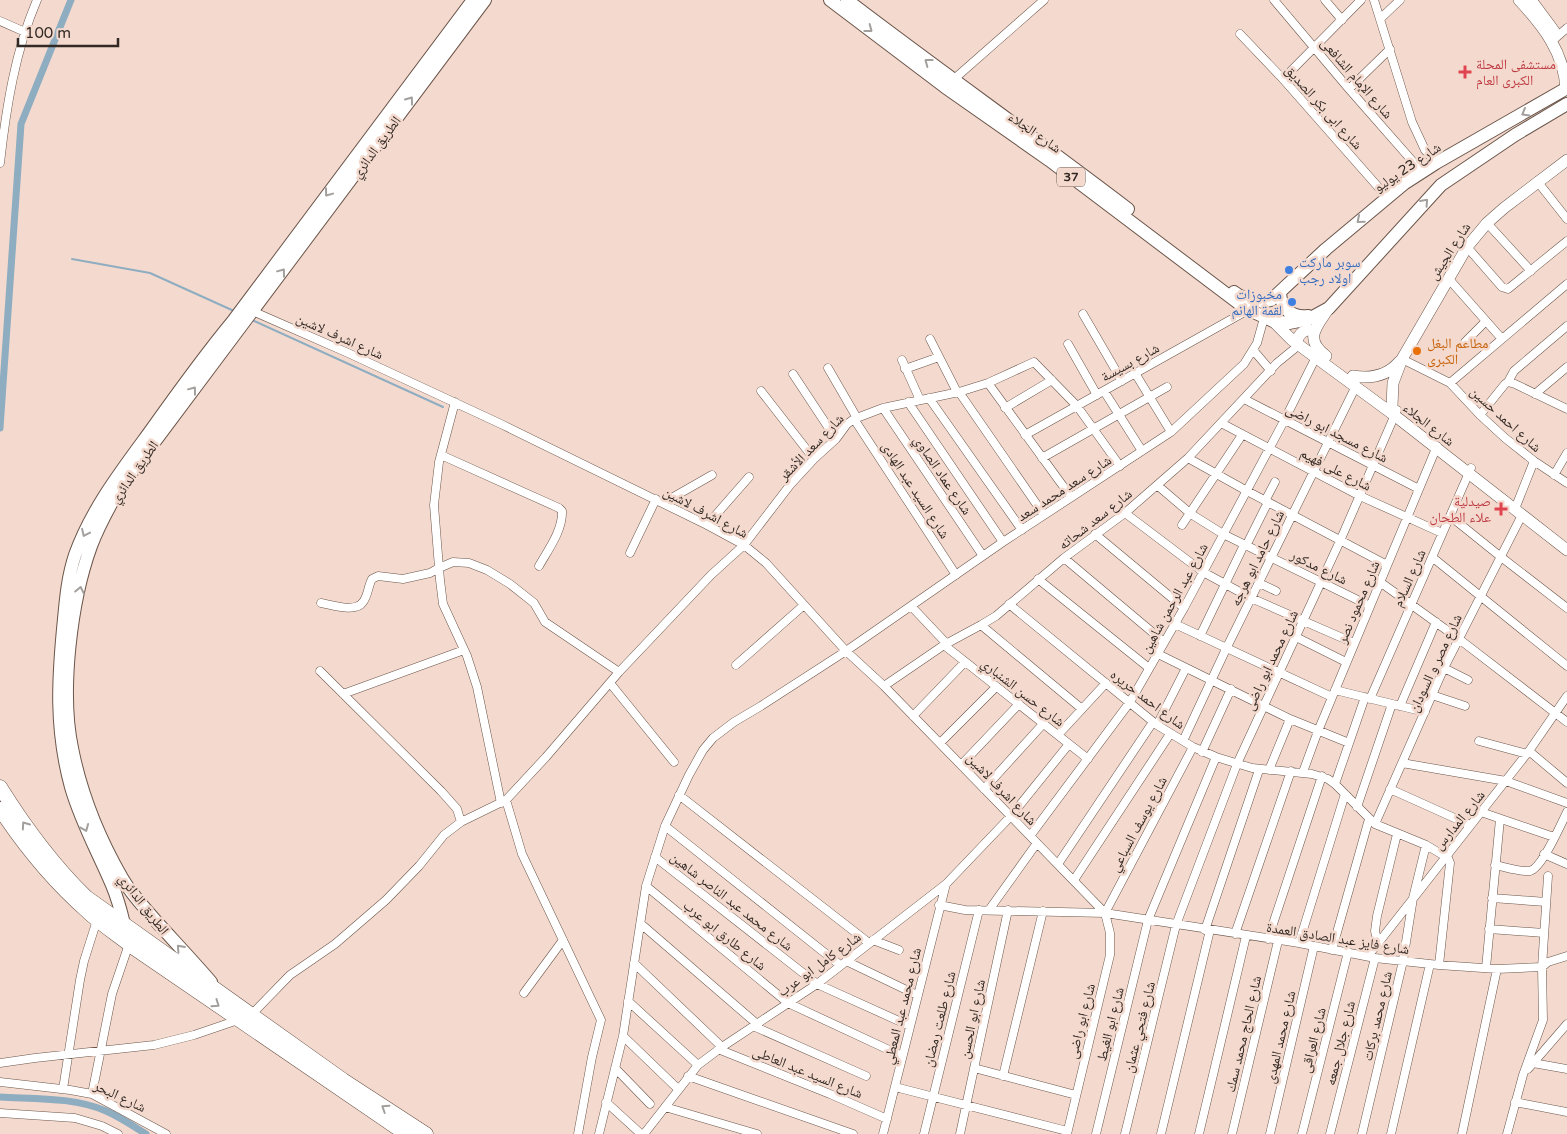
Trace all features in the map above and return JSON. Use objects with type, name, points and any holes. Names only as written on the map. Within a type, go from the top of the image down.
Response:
[{"type":"highway","name":"الطريق الدائري","points":[[0,787],[27,829],[67,878],[86,896],[225,997],[244,1017],[406,1134]]},
{"type":"highway","name":"الطريق الدائري","points":[[0,809],[58,883],[97,920],[128,944],[426,1134]]},
{"type":"main road","name":"الطريق الدائري","points":[[225,997],[168,935],[128,887],[71,787],[62,746],[58,701],[64,672],[67,592],[71,570],[78,548],[94,514],[110,487],[202,360],[237,324],[472,0]]},
{"type":"main road","name":"الطريق الدائري","points":[[248,309],[485,0]]},
{"type":"main road","name":"شارع الجلاء","points":[[830,0],[945,87],[1128,215],[1242,298],[1262,302],[1271,300],[1280,293]]},
{"type":"main road","name":"شارع الجلاء","points":[[847,0],[953,80],[1054,152],[1128,215],[1248,310],[1268,319],[1289,323],[1302,322],[1324,310]]},
{"type":"main road","name":"شارع 23 يوليو","points":[[1280,293],[1326,249],[1387,197],[1422,172],[1567,89]]},
{"type":"main road","name":"37","points":[[1324,310],[1436,189],[1567,104]]},
{"type":"main road","points":[[1506,123],[1507,132],[1515,136]]},
{"type":"main road","points":[[1486,136],[1493,141],[1494,150]]},
{"type":"main road","points":[[1280,293],[1280,298],[1285,308],[1294,315],[1305,316],[1324,310]]},
{"type":"main road","name":"الطريق الدائري","points":[[82,805],[85,828],[112,885],[124,924]]},
{"type":"street","points":[[0,163],[10,94],[25,32],[37,0]]},
{"type":"street","points":[[953,80],[1044,0]]},
{"type":"street","name":"شارع الإمام الشافعى","points":[[1274,0],[1422,172]]},
{"type":"street","points":[[1326,0],[1342,20]]},
{"type":"street","points":[[1283,80],[1361,0]]},
{"type":"street","points":[[1374,0],[1412,122],[1425,150],[1436,163]]},
{"type":"street","points":[[1380,19],[1400,0]]},
{"type":"street","points":[[1519,0],[1567,54]]},
{"type":"street","points":[[1531,0],[1555,39],[1563,64],[1567,89]]},
{"type":"street","points":[[0,21],[25,32]]},
{"type":"street","points":[[1555,39],[1567,28]]},
{"type":"street","name":"شارع ابى بكر الصديق","points":[[1240,34],[1387,197]]},
{"type":"street","points":[[1349,89],[1390,49]]},
{"type":"street","name":"شارع الجيش","points":[[1395,410],[1393,384],[1402,359],[1467,247],[1487,223],[1537,181],[1564,166]]},
{"type":"street","points":[[1537,181],[1567,219]]},
{"type":"street","points":[[1487,223],[1531,271]]},
{"type":"street","points":[[1467,247],[1504,289],[1509,289],[1567,241]]},
{"type":"street","points":[[1448,278],[1502,339]]},
{"type":"street","points":[[1450,383],[1567,284]]},
{"type":"street","name":"شارع اشرف لاشين","points":[[248,309],[455,402],[707,524],[744,545],[766,563],[846,651],[884,686],[1105,913]]},
{"type":"street","name":"شارع بسيسة","points":[[1025,436],[1248,310]]},
{"type":"street","points":[[1298,344],[1299,336],[1302,332],[1315,331],[1324,310]]},
{"type":"street","points":[[1083,314],[1122,381]]},
{"type":"street","name":"شارع الجلاء","points":[[1268,319],[1287,336],[1316,357],[1355,381]]},
{"type":"street","name":"شارع سعد محمد سعد","points":[[599,1134],[623,1036],[646,886],[665,826],[703,750],[713,738],[734,722],[846,651],[982,556],[1171,432],[1238,371],[1254,351],[1268,319]]},
{"type":"street","points":[[1465,342],[1486,321]]},
{"type":"street","points":[[1480,415],[1508,382],[1514,371],[1567,326]]},
{"type":"street","name":"شارع الجلاء","points":[[1315,331],[1313,341],[1316,348],[1567,550]]},
{"type":"street","points":[[930,339],[958,392],[1044,515]]},
{"type":"street","points":[[1068,344],[1100,393],[1119,414],[1142,451]]},
{"type":"street","name":"شارع سعد شحاته","points":[[884,686],[945,644],[981,625],[1125,512],[1188,458],[1284,356],[1298,344]]},
{"type":"street","points":[[1254,351],[1270,371]]},
{"type":"street","points":[[905,369],[939,357]]},
{"type":"street","name":"شارع عبد الرحمن شاهين","points":[[1030,836],[1130,702],[1184,608],[1316,357]]},
{"type":"street","name":"شارع الجيش","points":[[1355,381],[1380,375],[1396,366],[1402,359]]},
{"type":"street","name":"شارع احمد حسين","points":[[1402,359],[1450,383],[1480,415],[1534,461],[1567,483]]},
{"type":"street","points":[[902,360],[920,400]]},
{"type":"street","name":"شارع سعد الأشقر","points":[[504,801],[546,757],[619,672],[712,575],[744,545],[790,485],[841,431],[856,419],[883,408],[958,392],[988,383],[1031,362],[1036,363],[1052,380]]},
{"type":"street","points":[[1535,394],[1567,367]]},
{"type":"street","name":"شارع السيد عبد الهادى","points":[[828,368],[856,419],[956,574]]},
{"type":"street","points":[[793,374],[836,438]]},
{"type":"street","points":[[1135,374],[1171,432]]},
{"type":"street","points":[[1005,408],[1052,380],[1077,406],[1120,466]]},
{"type":"street","name":"شارع حامد ابو هرجه","points":[[1183,741],[1226,649],[1328,443],[1355,381]]},
{"type":"street","points":[[1508,382],[1567,409]]},
{"type":"street","points":[[988,383],[1071,497]]},
{"type":"street","points":[[1042,458],[1168,387]]},
{"type":"street","points":[[761,391],[814,459]]},
{"type":"street","points":[[929,398],[1022,530]]},
{"type":"street","name":"شارع مسجد ابو راضى","points":[[1244,399],[1419,489]]},
{"type":"street","points":[[455,402],[441,455],[434,505],[443,604],[464,650],[477,687],[504,801],[522,854],[601,1020],[592,1057],[578,1134]]},
{"type":"street","points":[[908,402],[1004,542]]},
{"type":"street","name":"شارع عماد الصاوي","points":[[883,408],[982,556]]},
{"type":"street","name":"شارع محمد ابو راضى","points":[[1176,925],[1237,764],[1340,541],[1395,410]]},
{"type":"street","name":"شارع على فهيم","points":[[1220,423],[1360,496],[1442,534]]},
{"type":"street","points":[[1182,525],[1242,435]]},
{"type":"street","name":"شارع محمود نصر","points":[[1303,772],[1346,662],[1437,446]]},
{"type":"street","points":[[1554,475],[1567,453]]},
{"type":"street","points":[[441,455],[562,511],[561,523],[553,542],[539,566]]},
{"type":"street","points":[[1188,458],[1246,491],[1387,565]]},
{"type":"street","name":"شارع مصر و السودان","points":[[1332,950],[1372,822],[1402,764],[1444,668],[1501,557],[1534,461]]},
{"type":"street","name":"شارع السلام","points":[[1336,784],[1349,743],[1367,698],[1412,603],[1470,471]]},
{"type":"street","points":[[630,553],[660,501],[712,475]]},
{"type":"street","points":[[707,524],[750,477]]},
{"type":"street","points":[[1200,636],[1267,502],[1275,482]]},
{"type":"street","name":"شارع مدكور","points":[[1157,485],[1191,514],[1223,534],[1370,606]]},
{"type":"street","name":"شارع الجلاء","points":[[1518,509],[1567,541]]},
{"type":"street","points":[[1125,512],[1203,572],[1251,598],[1354,643]]},
{"type":"street","points":[[1450,516],[1567,608]]},
{"type":"street","points":[[1095,534],[1184,608]]},
{"type":"street","points":[[1432,557],[1567,666]]},
{"type":"street","points":[[1064,558],[1164,642]]},
{"type":"street","points":[[321,603],[356,607],[362,605],[372,579],[378,576],[403,579],[430,573],[453,562],[469,563],[488,570],[510,584],[534,603],[546,622],[619,672]]},
{"type":"street","points":[[1038,579],[1149,668]]},
{"type":"street","points":[[1259,582],[1276,591]]},
{"type":"street","points":[[1380,582],[1412,603],[1567,722]]},
{"type":"street","name":"شارع احمد حريره","points":[[1010,604],[1106,684],[1170,734],[1202,752],[1237,764],[1259,770],[1303,772],[1322,776],[1336,784],[1372,822],[1426,845],[1446,856]]},
{"type":"street","points":[[736,666],[804,605]]},
{"type":"street","name":"شارع حسن الشنباري","points":[[911,606],[945,644],[965,662],[1088,759]]},
{"type":"street","points":[[1357,807],[1396,705],[1423,660],[1436,622]]},
{"type":"street","points":[[1175,624],[1279,673],[1333,694],[1367,698],[1425,712]]},
{"type":"street","points":[[981,625],[1082,709]]},
{"type":"street","points":[[1296,636],[1346,662]]},
{"type":"street","points":[[343,694],[464,650]]},
{"type":"street","points":[[1158,654],[1264,706],[1349,743]]},
{"type":"street","points":[[913,716],[965,662]]},
{"type":"street","points":[[1058,864],[1155,723],[1186,668]]},
{"type":"street","points":[[1444,668],[1468,680]]},
{"type":"street","points":[[320,671],[441,791],[456,809],[461,822]]},
{"type":"street","points":[[610,683],[674,762]]},
{"type":"street","points":[[1058,736],[1106,684]]},
{"type":"street","points":[[940,743],[996,687]]},
{"type":"street","points":[[1202,752],[1230,690]]},
{"type":"street","points":[[1432,695],[1465,706]]},
{"type":"street","name":"شارع المدارس","points":[[1371,957],[1378,944],[1413,898],[1528,753],[1567,696]]},
{"type":"street","points":[[961,765],[1019,704]]},
{"type":"street","points":[[1269,770],[1290,718]]},
{"type":"street","points":[[984,789],[1043,724]]},
{"type":"street","points":[[1074,880],[1170,734]]},
{"type":"street","points":[[1479,741],[1528,753],[1567,783]]},
{"type":"street","name":"شارع كامل ابو عرب","points":[[643,1134],[698,1065],[720,1048],[817,984],[946,884],[1011,816],[1069,744]]},
{"type":"street","name":"شارع يوسف السباعي","points":[[1105,913],[1193,747]]},
{"type":"street","name":"شارع ابو الغيط","points":[[1096,1134],[1148,920],[1216,757]]},
{"type":"street","points":[[1402,764],[1506,781],[1567,803]]},
{"type":"street","points":[[1161,1134],[1208,930],[1259,770]]},
{"type":"street","points":[[1235,934],[1291,771]]},
{"type":"street","points":[[1268,939],[1322,776]]},
{"type":"street","points":[[1390,789],[1470,825]]},
{"type":"street","points":[[1298,943],[1345,794]]},
{"type":"street","points":[[679,795],[871,942],[899,950]]},
{"type":"street","points":[[0,1063],[154,1045],[194,1035],[244,1017],[290,975],[335,944],[386,900],[419,866],[444,835],[461,822],[504,801]]},
{"type":"street","points":[[1481,812],[1554,837]]},
{"type":"street","points":[[1495,865],[1530,870],[1537,866],[1554,837],[1564,826],[1567,812]]},
{"type":"street","points":[[1486,968],[1500,819]]},
{"type":"street","points":[[665,826],[843,963],[917,995]]},
{"type":"street","points":[[1378,944],[1375,931],[1377,916],[1397,834]]},
{"type":"street","points":[[989,910],[1037,843]]},
{"type":"street","name":"شارع محمد بركات","points":[[1362,1134],[1403,960],[1413,898],[1426,845]]},
{"type":"street","points":[[1544,854],[1567,864]]},
{"type":"street","points":[[1391,1134],[1435,965],[1450,863],[1446,856]]},
{"type":"street","name":"شارع محمد عبد الناصر شاهين","points":[[656,857],[817,984],[910,1026]]},
{"type":"street","points":[[1508,1134],[1523,1075],[1543,1020],[1542,967],[1548,876]]},
{"type":"street","name":"شارع محمد عبد المعطي","points":[[883,1134],[939,905],[946,884]]},
{"type":"street","name":"شارع طارق ابو عرب","points":[[646,886],[788,1002],[902,1056]]},
{"type":"street","points":[[1492,898],[1546,902]]},
{"type":"street","name":"شارع فايز عبد الصادق العمدة","points":[[939,905],[979,910],[1105,913],[1298,943],[1371,957],[1435,965],[1497,969],[1542,967],[1548,962],[1567,956]]},
{"type":"street","name":"شارع طلعت رمضان","points":[[924,1134],[979,910]]},
{"type":"street","name":"شارع ابو الحسن","points":[[960,1134],[1008,910]]},
{"type":"street","points":[[1003,1076],[1043,911]]},
{"type":"street","name":"شارع ابو راضى","points":[[1067,1132],[1110,954],[1110,933],[1105,913]]},
{"type":"street","points":[[63,1089],[84,961],[97,920]]},
{"type":"street","points":[[641,924],[755,1025],[866,1076]]},
{"type":"street","name":"شارع فتحي عثمان","points":[[1125,1134],[1176,925]]},
{"type":"street","points":[[1489,928],[1544,933]]},
{"type":"street","points":[[1199,1134],[1246,936]]},
{"type":"street","points":[[524,993],[563,940]]},
{"type":"street","name":"شارع الحاج محمد سمك","points":[[1232,1134],[1278,941]]},
{"type":"street","points":[[92,1094],[112,994],[128,944]]},
{"type":"street","name":"شارع محمد المهدى","points":[[1270,1134],[1314,946]]},
{"type":"street","name":"شارع العراقى","points":[[1302,1134],[1348,952]]},
{"type":"street","name":"شارع جلال جمعه","points":[[1330,1134],[1371,957]]},
{"type":"street","points":[[634,964],[720,1048]]},
{"type":"street","points":[[1462,1134],[1497,969]]},
{"type":"street","points":[[628,1001],[698,1065]]},
{"type":"street","points":[[1523,1075],[1567,1024]]},
{"type":"street","points":[[623,1036],[678,1089]]},
{"type":"street","name":"شارع السيد عبد العاطى","points":[[720,1048],[887,1120]]},
{"type":"street","points":[[1533,1063],[1567,1069]]},
{"type":"street","points":[[615,1068],[650,1104]]},
{"type":"street","points":[[974,1068],[1076,1095]]},
{"type":"street","points":[[688,1076],[853,1134]]},
{"type":"street","name":"شارع البحر","points":[[0,1082],[92,1094],[166,1134]]},
{"type":"street","points":[[895,1087],[1067,1132]]},
{"type":"street","points":[[606,1102],[643,1134]]},
{"type":"street","points":[[1515,1102],[1567,1112]]},
{"type":"street","points":[[665,1107],[757,1134]]},
{"type":"street","points":[[0,1113],[75,1118],[102,1126],[118,1134]]},
{"type":"waterway","points":[[0,428],[21,124],[71,0]]},
{"type":"waterway","points":[[72,259],[150,273],[234,311]]},
{"type":"waterway","points":[[252,320],[443,407]]},
{"type":"waterway","points":[[0,1097],[68,1101],[94,1106],[111,1113],[146,1134]]},
{"type":"place","name":"مستشفى المحلة الكبرى العام","points":[[1465,72]]},
{"type":"place","name":"سوبر ماركت اولاد رجب","points":[[1289,270]]},
{"type":"place","name":"مخبوزات لقمة الهانم","points":[[1292,302]]},
{"type":"place","name":"مطاعم البغل الكبرى","points":[[1417,351]]},
{"type":"place","name":"صيدلية علاء الطحان","points":[[1501,509]]}]
